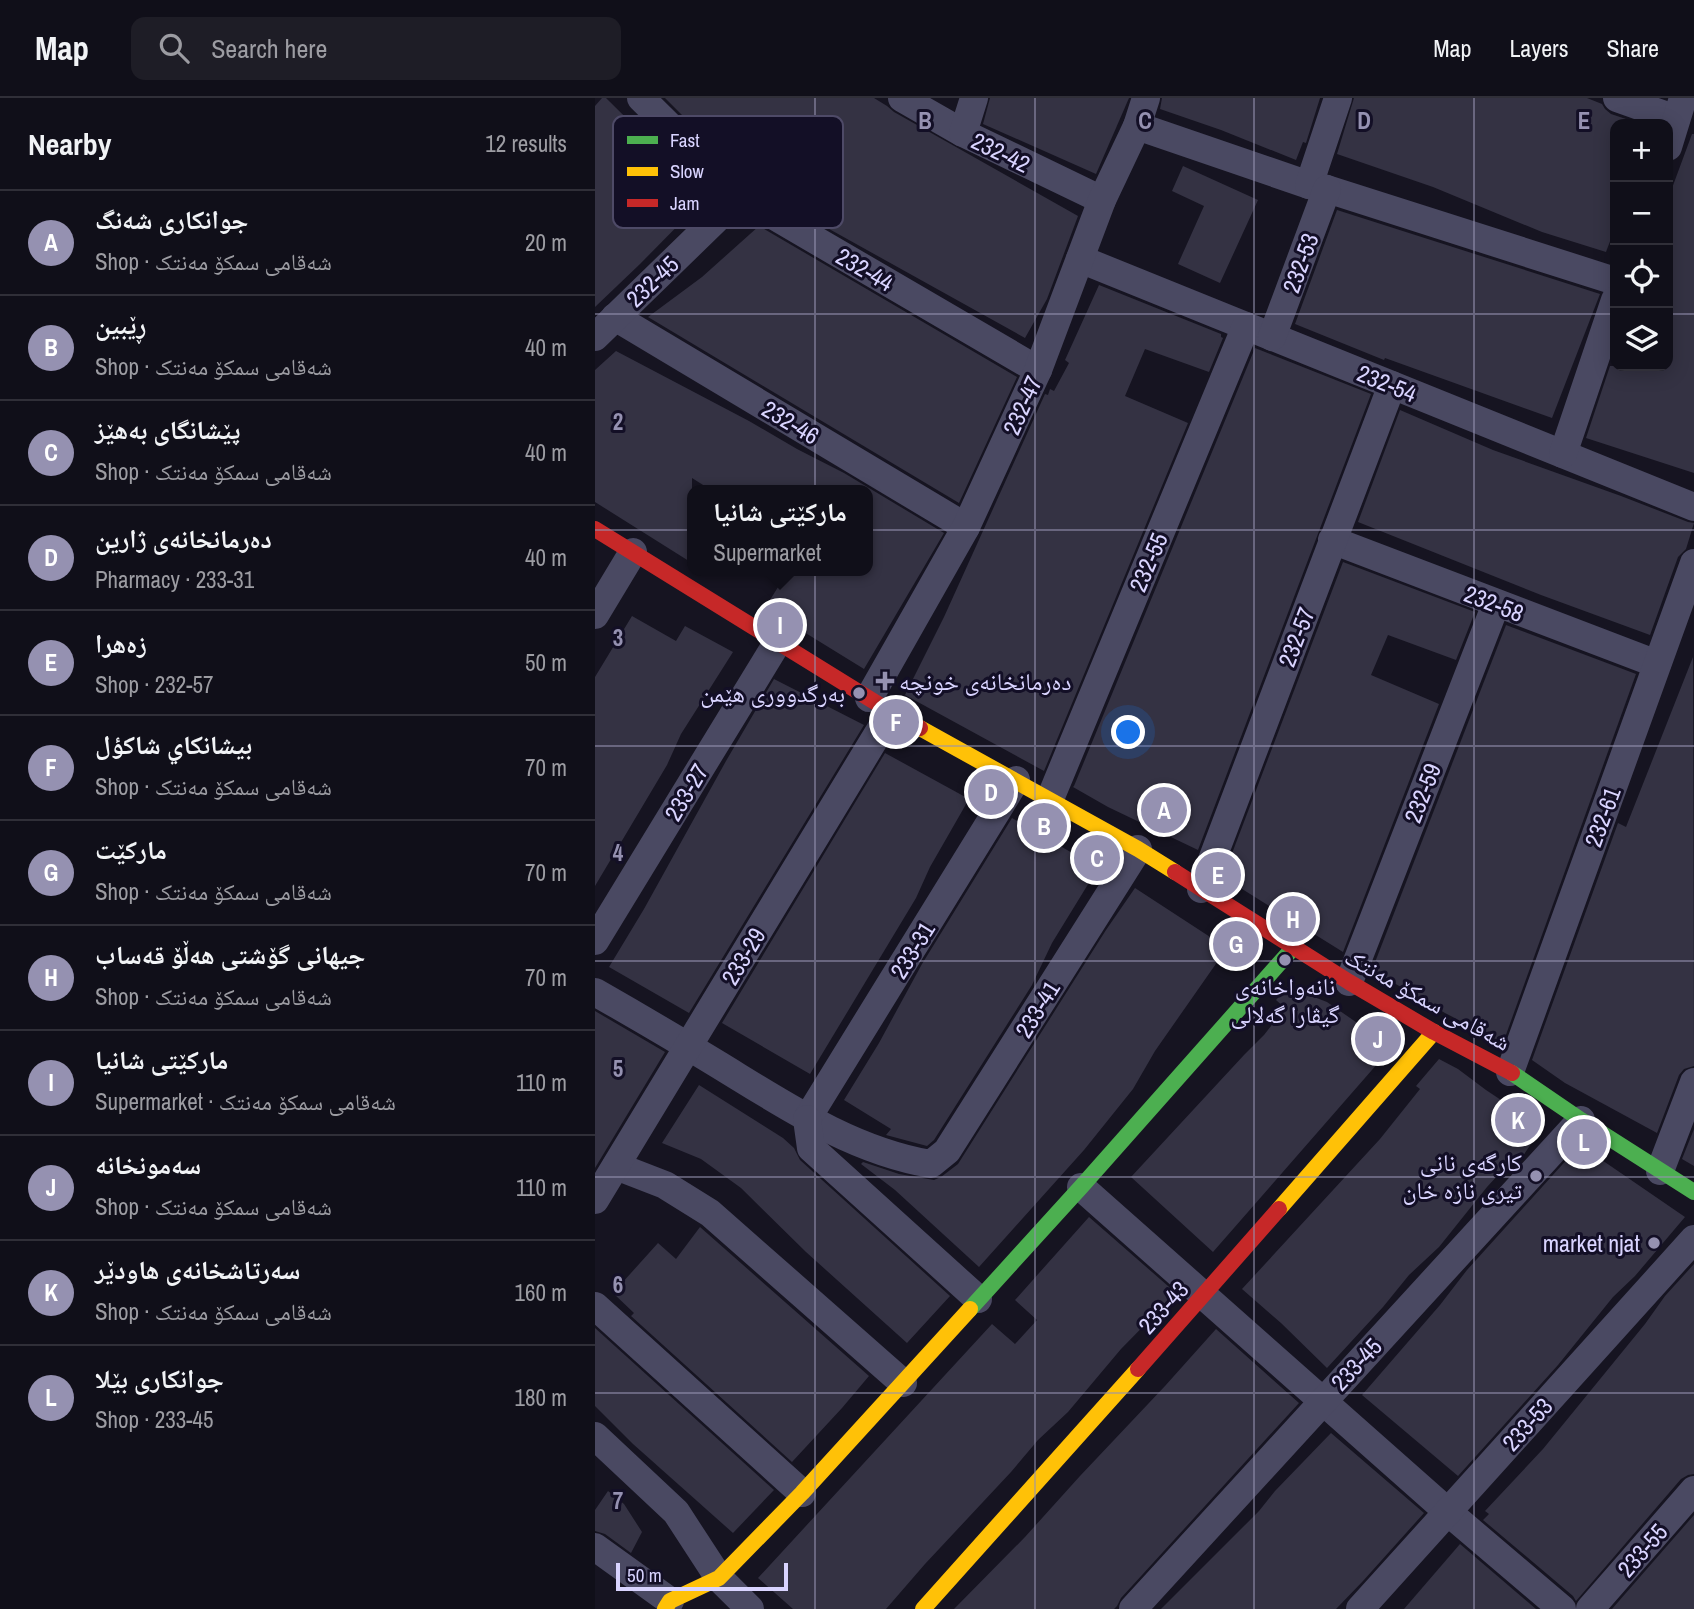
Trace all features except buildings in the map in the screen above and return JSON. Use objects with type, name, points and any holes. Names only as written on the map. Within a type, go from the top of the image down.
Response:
[{"type":"street","name":"232-44","points":[[641,98],[659,116]]},
{"type":"street","name":"232-42","points":[[902,98],[963,133],[1102,200]]},
{"type":"street","points":[[963,133],[974,98]]},
{"type":"street","name":"232-47","points":[[880,705],[1038,370],[1102,200],[1137,127],[1146,98]]},
{"type":"street","name":"232-53","points":[[1272,337],[1318,187],[1338,98]]},
{"type":"street","points":[[1617,98],[1679,128]]},
{"type":"street","points":[[1137,127],[1610,279]]},
{"type":"street","name":"232-45","points":[[595,337],[707,228]]},
{"type":"street","name":"232-44","points":[[795,228],[1038,370]]},
{"type":"street","name":"232-54","points":[[1080,259],[1694,507]]},
{"type":"street","points":[[1563,454],[1612,308]]},
{"type":"street","name":"232-46","points":[[615,317],[966,527]]},
{"type":"street","name":"232-55","points":[[1049,799],[1246,326]]},
{"type":"street","name":"232-57","points":[[1201,890],[1392,385]]},
{"type":"street","name":"شەقامی سمکۆ مەنتک","points":[[595,529],[880,705],[1138,849],[1349,982],[1434,1032],[1510,1072],[1694,1192]]},
{"type":"street","name":"232-58","points":[[1332,540],[1657,664]]},
{"type":"street","points":[[595,615],[633,552]]},
{"type":"street","name":"232-61","points":[[1510,1072],[1657,664],[1689,592],[1694,563]]},
{"type":"street","name":"232-59","points":[[1349,982],[1496,604]]},
{"type":"street","name":"233-27","points":[[595,941],[777,643]]},
{"type":"street","name":"233-29","points":[[595,1200],[688,1046],[880,705]]},
{"type":"street","name":"233-31","points":[[807,1119],[1016,780]]},
{"type":"street","name":"233-41","points":[[807,1119],[874,1149],[914,1161],[931,1164],[947,1151],[1138,849]]},
{"type":"street","points":[[595,1547],[668,1605],[719,1578],[802,1493],[1081,1187],[1293,948]]},
{"type":"street","points":[[595,992],[807,1119],[811,1148],[978,1299]]},
{"type":"street","name":"233-43","points":[[923,1609],[1204,1296],[1434,1032]]},
{"type":"street","points":[[1661,1171],[1694,1082]]},
{"type":"street","name":"233-45","points":[[1133,1609],[1581,1120]]},
{"type":"street","points":[[616,1166],[665,1185],[710,1213],[902,1383]]},
{"type":"street","points":[[1081,1187],[1448,1512],[1562,1609]]},
{"type":"street","name":"233-53","points":[[1360,1609],[1694,1239]]},
{"type":"street","points":[[595,1306],[802,1493]]},
{"type":"street","points":[[598,1447],[676,1512],[719,1578],[750,1609]]},
{"type":"street","name":"233-55","points":[[1590,1609],[1694,1490]]},
{"type":"traffic: fast","points":[[970,1309],[1293,948]]},
{"type":"traffic: fast","points":[[1512,1073],[1694,1192]]},
{"type":"traffic: slow","points":[[920,728],[1175,872]]},
{"type":"traffic: slow","points":[[1279,1209],[1434,1032]]},
{"type":"traffic: slow","points":[[665,1609],[670,1601],[719,1578],[802,1493],[970,1309]]},
{"type":"traffic: slow","points":[[923,1609],[1138,1369]]},
{"type":"traffic: jam","points":[[595,529],[920,728]]},
{"type":"traffic: jam","points":[[1175,872],[1349,982],[1434,1032],[1512,1073]]},
{"type":"traffic: jam","points":[[1138,1369],[1279,1209]]},
{"type":"place","name":"مارکێتی شانیا","points":[[780,625]]},
{"type":"place","name":"دەرمانخانەی خونچە","points":[[885,681]]},
{"type":"place","name":"بەرگدووری هێمن","points":[[859,693]]},
{"type":"place","name":"بيشانكاي شاكؤل","points":[[896,722]]},
{"type":"place","name":"دەرمانخانەی ژارین","points":[[991,792]]},
{"type":"place","name":"جوانکاری شەنگ","points":[[1164,810]]},
{"type":"place","name":"ڕێبین","points":[[1044,826]]},
{"type":"place","name":"پێشانگای بەهێز","points":[[1097,858]]},
{"type":"place","name":"زەهرا","points":[[1218,875]]},
{"type":"place","name":"جیهانی گۆشتی هەڵۆ قەساب","points":[[1293,919]]},
{"type":"place","name":"مارکێت","points":[[1236,944]]},
{"type":"place","name":"نانەواخانەی گیڤارا گەلالی","points":[[1285,960]]},
{"type":"place","name":"سەمونخانە","points":[[1378,1039]]},
{"type":"place","name":"سەرتاشخانەی هاودێر","points":[[1518,1120]]},
{"type":"place","name":"جوانکاری بێلا","points":[[1584,1142]]},
{"type":"place","name":"کارگەی نانی تیری نازە خان","points":[[1536,1176]]},
{"type":"place","name":"market njat","points":[[1654,1243]]}]
